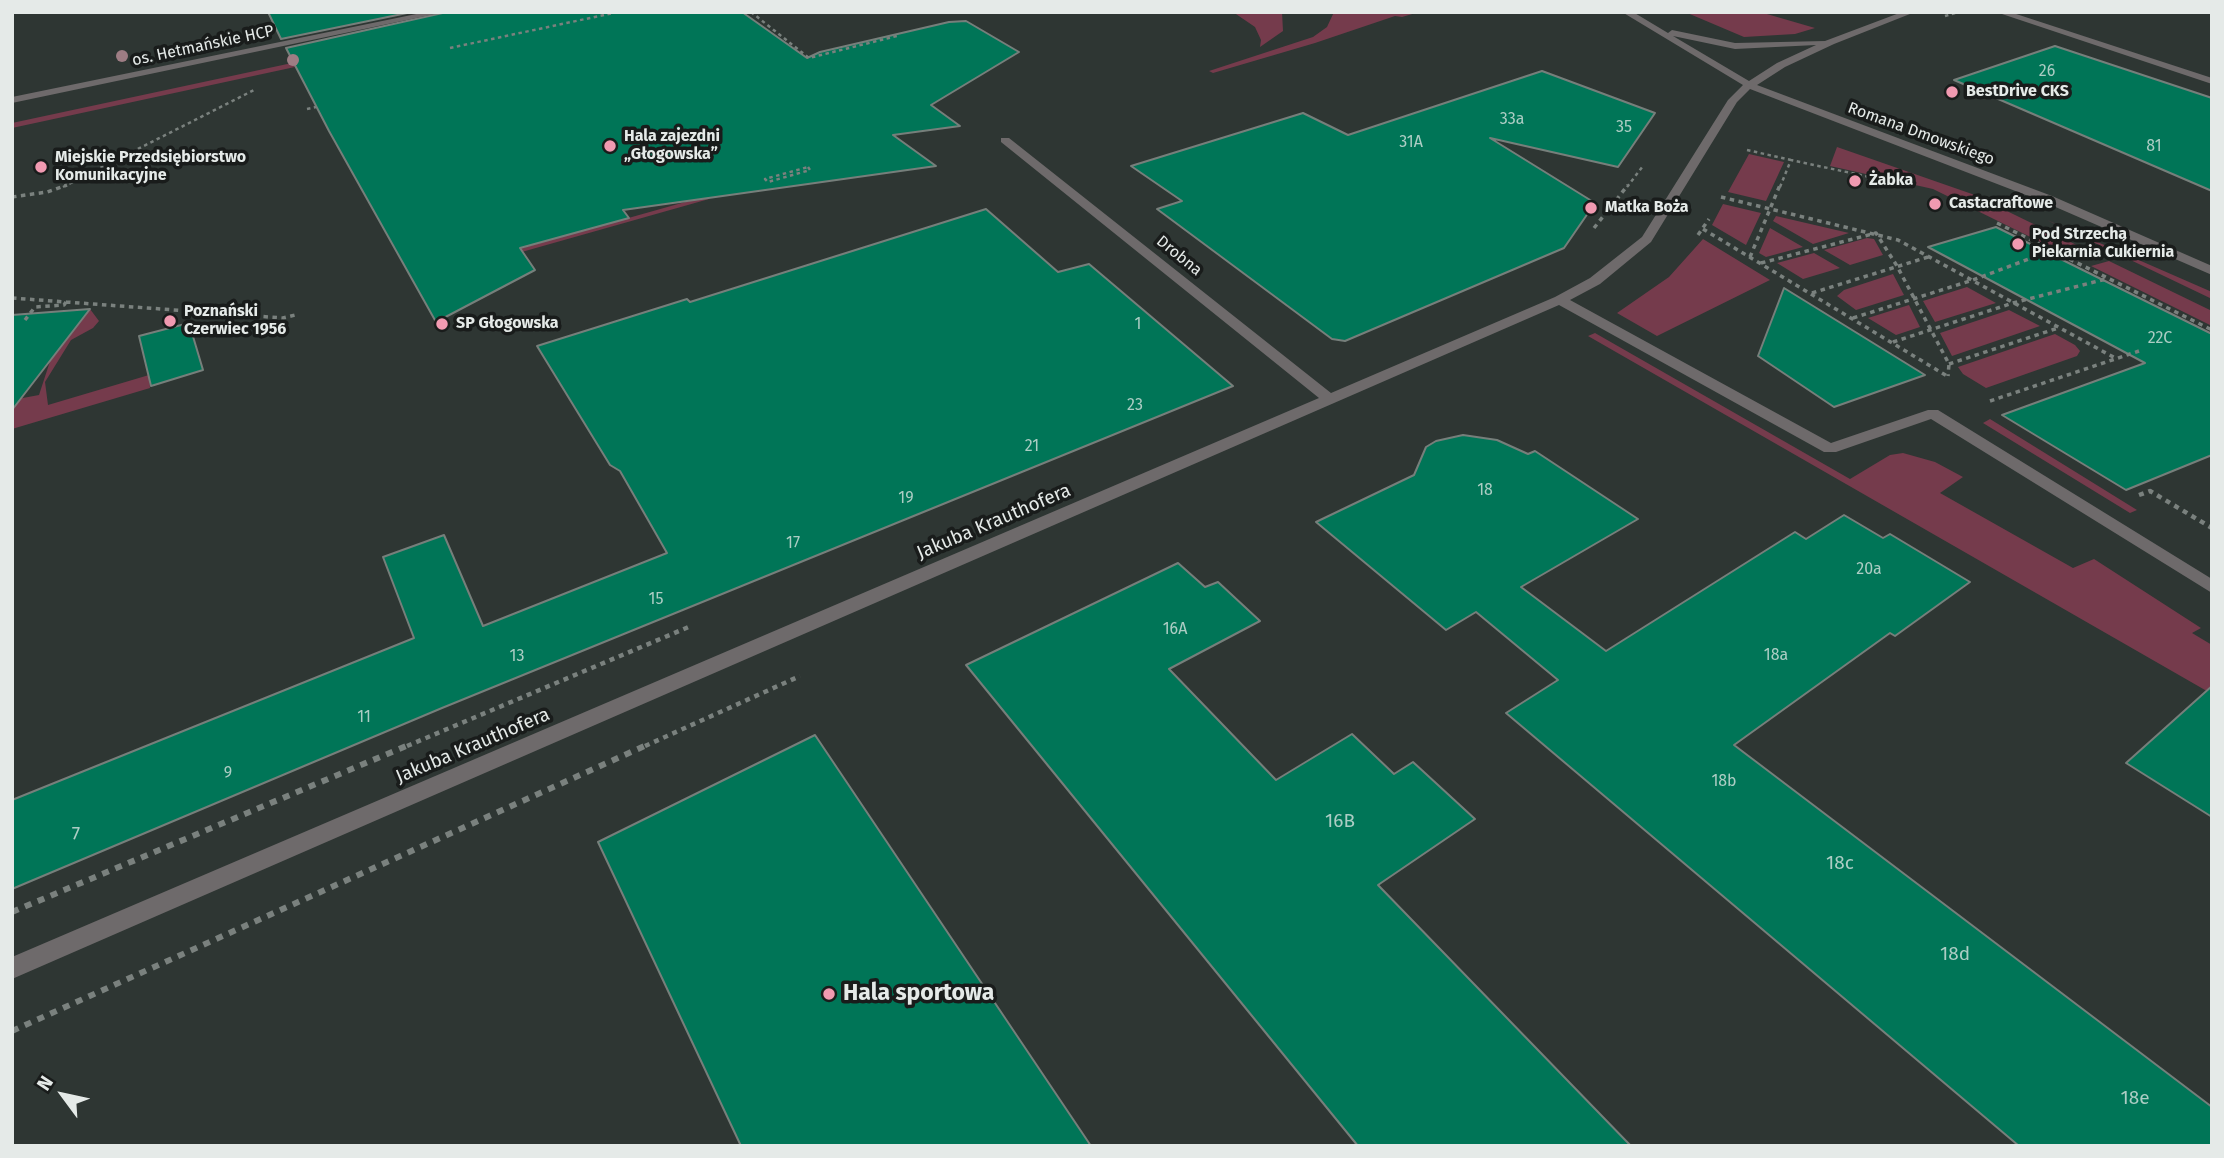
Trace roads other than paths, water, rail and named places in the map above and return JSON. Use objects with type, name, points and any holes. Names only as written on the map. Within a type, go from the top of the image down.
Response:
[{"type":"street","name":"os. Hetmańskie HCP","points":[[12,100],[441,12]]},
{"type":"street","name":"Romana Dmowskiego","points":[[1626,12],[1749,85],[2049,199],[2212,271]]},
{"type":"street","name":"Jakuba Krauthofera","points":[[12,968],[1560,300],[1595,281],[1647,239],[1733,100],[1749,85],[1781,65],[1831,42],[1911,12]]},
{"type":"street","points":[[2000,12],[2212,81]]},
{"type":"street","points":[[1646,24],[1693,38],[1735,46],[1831,42]]},
{"type":"street","name":"Drobna","points":[[1005,140],[1331,400]]},
{"type":"street","points":[[1560,300],[1830,449],[1933,413],[2212,587]]},
{"type":"place","name":"BestDrive CKS","points":[[1952,92]]},
{"type":"place","name":"Hala zajezdni „Głogowska”","points":[[610,146]]},
{"type":"place","name":"Miejskie Przedsiębiorstwo Komunikacyjne","points":[[41,167]]},
{"type":"place","name":"Żabka","points":[[1855,181]]},
{"type":"place","name":"Castacraftowe","points":[[1935,204]]},
{"type":"place","name":"Matka Boża","points":[[1591,208]]},
{"type":"place","name":"Pod Strzechą Piekarnia Cukiernia","points":[[2018,244]]},
{"type":"place","name":"Poznański Czerwiec 1956","points":[[170,321]]},
{"type":"place","name":"SP Głogowska","points":[[442,324]]},
{"type":"place","name":"Hala sportowa","points":[[829,994]]}]
